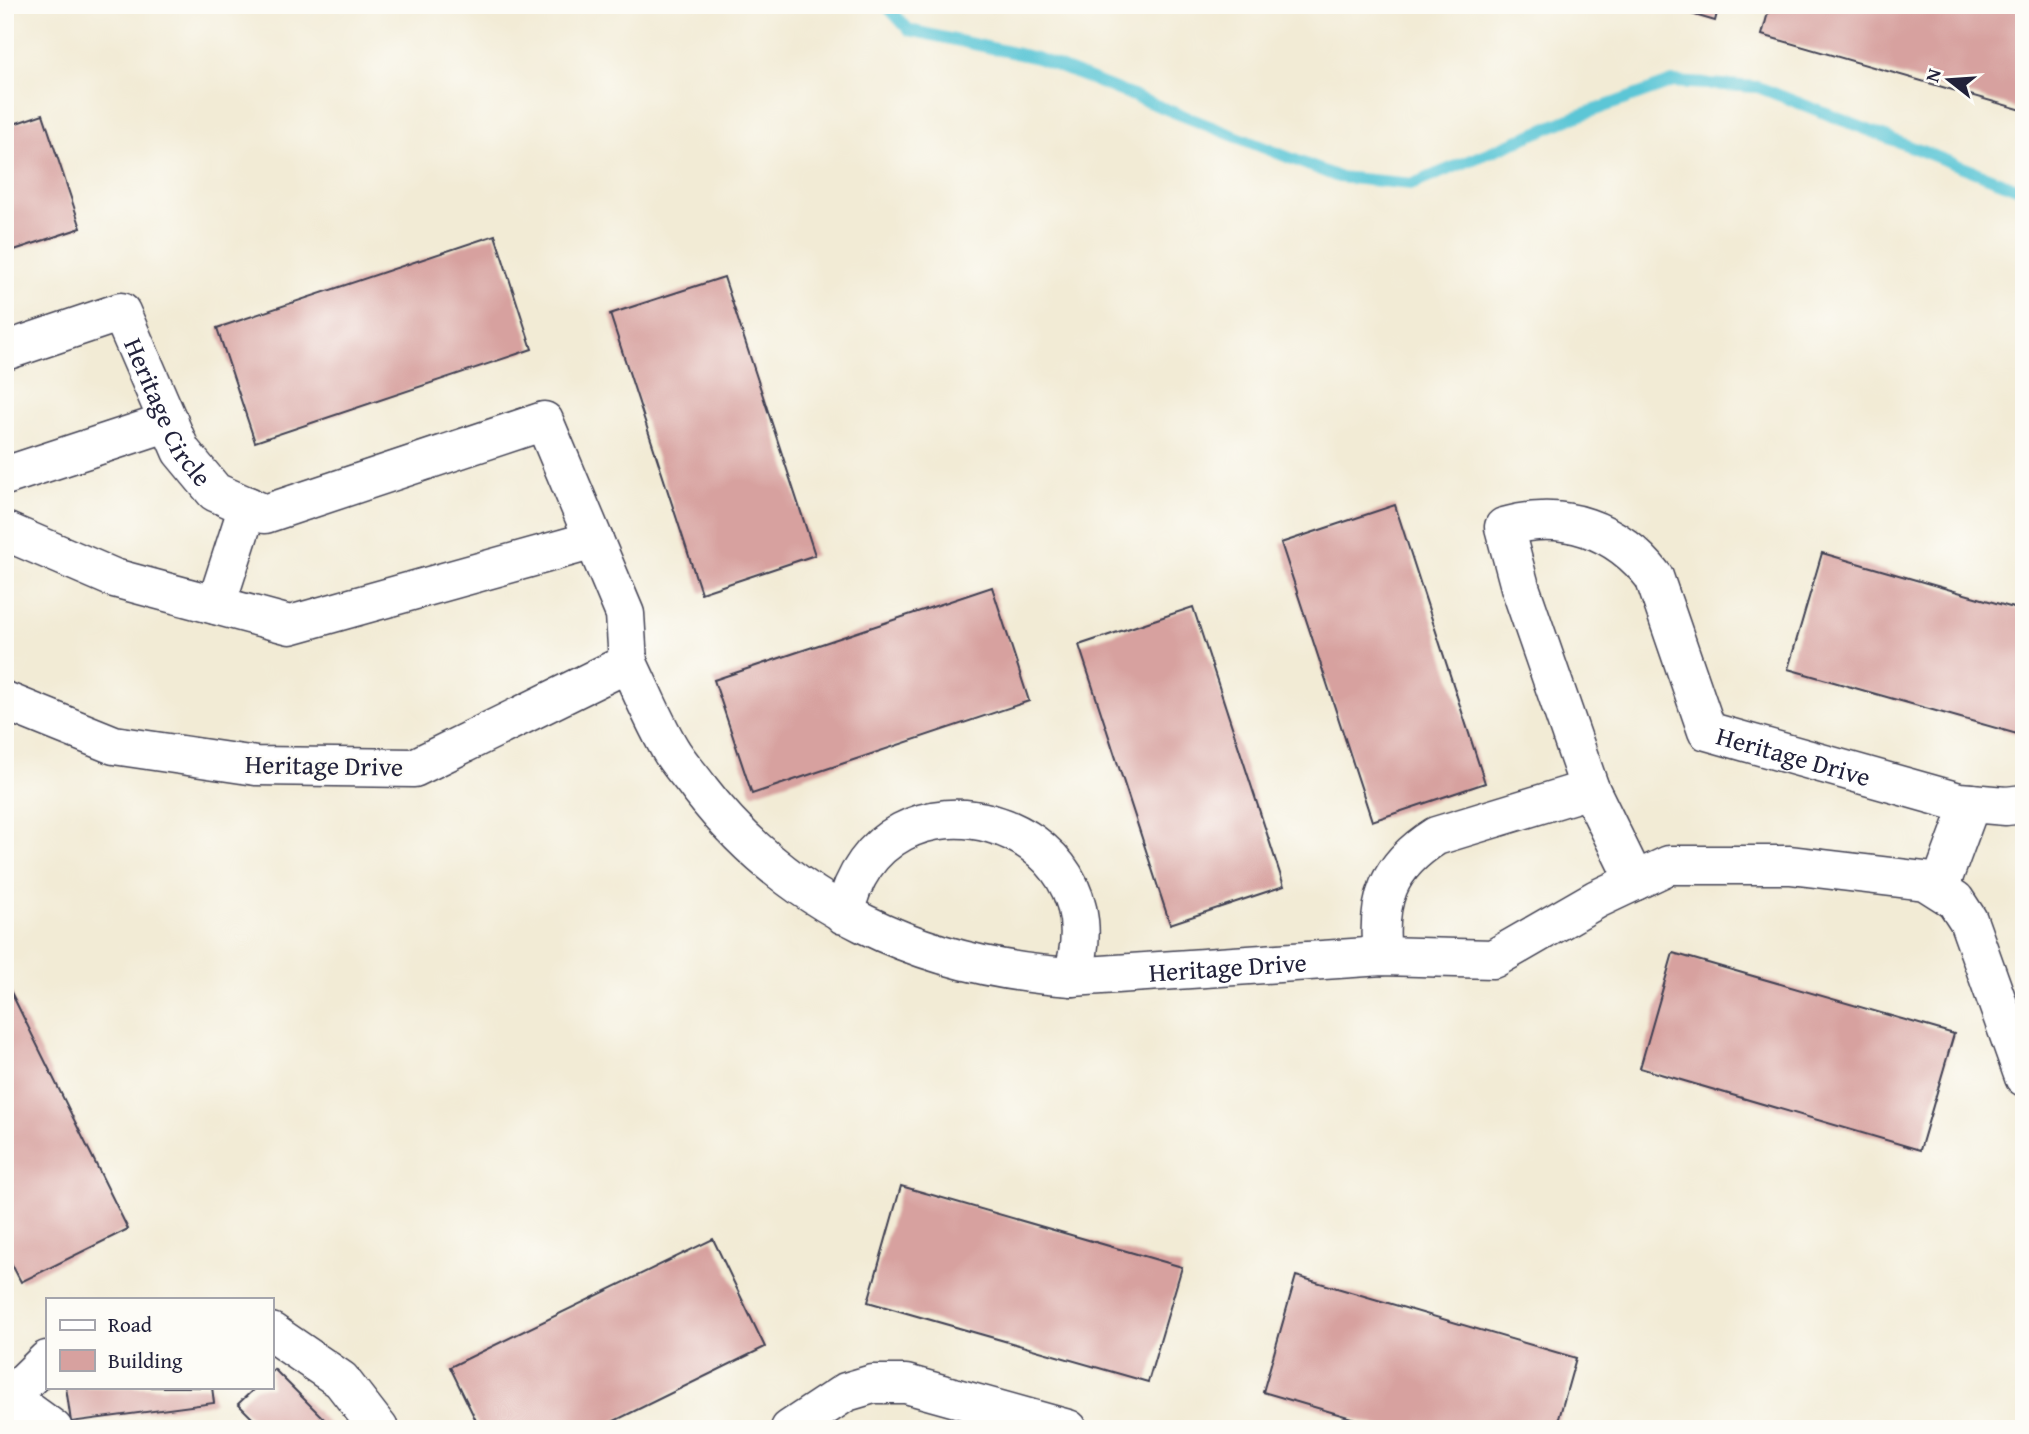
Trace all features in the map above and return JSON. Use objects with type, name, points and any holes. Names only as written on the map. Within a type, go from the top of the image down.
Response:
[{"type":"street","name":"Heritage Circle","points":[[5,351],[121,312],[181,451],[215,492],[265,514],[544,421]]},
{"type":"street","name":"Heritage Drive","points":[[544,421],[625,614],[628,663],[671,750],[722,817],[778,870],[844,915],[907,944],[952,959],[1026,974],[1072,977],[1382,956],[1493,959],[1597,899],[1669,865],[1790,865],[1925,880],[1955,900],[1968,920],[2024,1077]]},
{"type":"street","points":[[5,476],[169,422]]},
{"type":"street","points":[[216,605],[248,506]]},
{"type":"street","name":"Heritage Drive","points":[[1635,881],[1590,789],[1520,587],[1504,527],[1545,520],[1576,523],[1618,541],[1642,562],[1654,577],[1707,731],[1959,802],[2006,807],[2024,804]]},
{"type":"street","points":[[5,531],[114,578],[290,625],[594,540]]},
{"type":"street","name":"Heritage Drive","points":[[5,701],[114,745],[256,766],[414,768],[628,663]]},
{"type":"street","points":[[1382,956],[1378,923],[1382,900],[1399,868],[1421,846],[1436,836],[1590,789]]},
{"type":"street","points":[[1939,889],[1971,803]]},
{"type":"street","points":[[844,915],[850,888],[862,868],[895,837],[938,820],[983,820],[1026,837],[1059,869],[1077,911],[1079,957],[1072,977]]},
{"type":"street","points":[[273,1333],[341,1380],[379,1429]]},
{"type":"street","points":[[46,1361],[6,1398],[52,1429]]},
{"type":"street","points":[[790,1429],[846,1392],[873,1384],[905,1384],[1068,1429]]},
{"type":"building","points":[[1661,5],[1719,5],[1715,21]]},
{"type":"building","points":[[1770,5],[2011,5],[2024,9],[2022,110],[1762,35]]},
{"type":"building","points":[[43,114],[81,228],[5,253],[5,127]]},
{"type":"building","points":[[495,235],[532,349],[255,442],[217,328]]},
{"type":"building","points":[[724,277],[815,555],[701,593],[610,314]]},
{"type":"building","points":[[1395,505],[1485,783],[1372,821],[1281,543]]},
{"type":"building","points":[[1822,553],[2024,611],[2024,736],[1788,669]]},
{"type":"building","points":[[992,587],[1029,701],[752,794],[714,680]]},
{"type":"building","points":[[1193,607],[1284,886],[1170,924],[1079,645]]},
{"type":"building","points":[[1673,953],[1954,1034],[1920,1150],[1640,1068]]},
{"type":"building","points":[[5,980],[128,1229],[21,1282],[5,1251]]},
{"type":"building","points":[[901,1186],[1182,1267],[1148,1382],[868,1302]]},
{"type":"building","points":[[713,1239],[765,1347],[598,1429],[480,1429],[450,1367]]},
{"type":"building","points":[[1296,1276],[1576,1358],[1556,1429],[1389,1429],[1263,1392]]},
{"type":"building","points":[[273,1370],[334,1429],[263,1429],[238,1404],[255,1388],[273,1388]]},
{"type":"building","points":[[66,1388],[212,1388],[214,1403],[71,1422]]},
{"type":"waterway","points":[[886,5],[909,30],[1037,58],[1338,177],[1413,184],[1567,120],[1673,82],[1758,87],[2024,191]]}]
